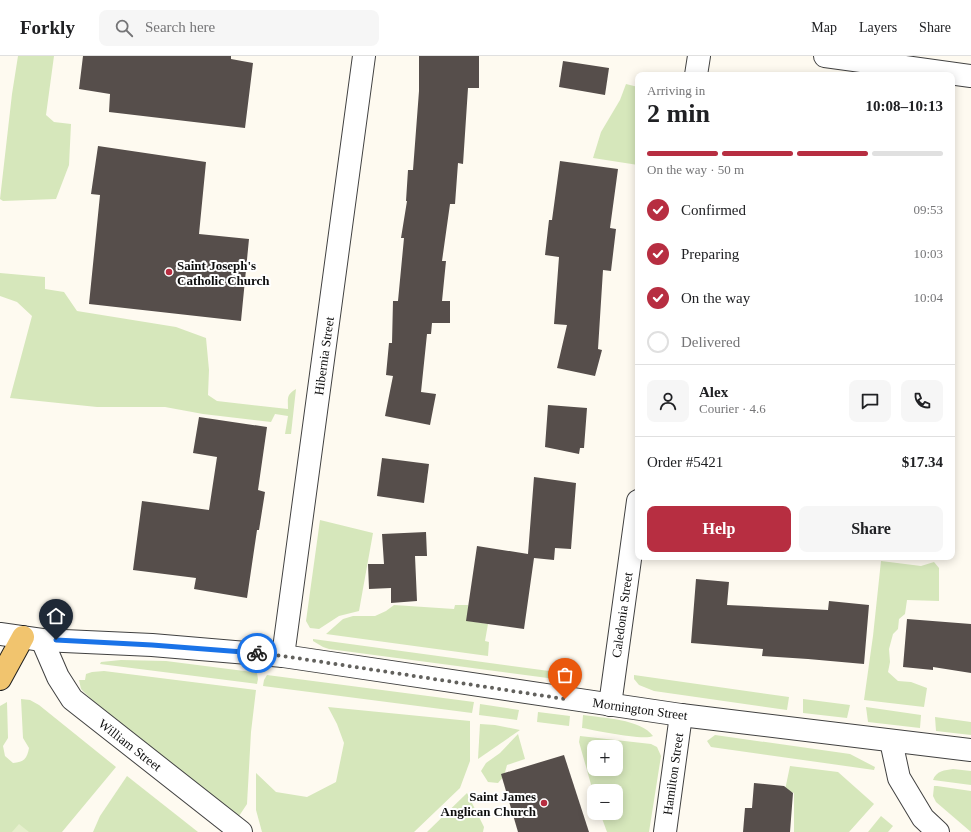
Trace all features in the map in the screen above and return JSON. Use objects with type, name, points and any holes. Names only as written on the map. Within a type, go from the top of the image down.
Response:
[{"type":"main road","points":[[0,679],[33,639]]},
{"type":"street","name":"Hibernia Street","points":[[283,656],[364,56]]},
{"type":"street","points":[[696,72],[699,56]]},
{"type":"street","points":[[825,56],[942,72]]},
{"type":"street","points":[[955,74],[971,76]]},
{"type":"street","name":"Caledonia Street","points":[[610,705],[635,523]]},
{"type":"street","name":"Mornington Street","points":[[0,634],[33,639],[152,645],[283,656],[681,715],[971,750]]},
{"type":"street","name":"William Street","points":[[33,639],[72,699],[241,832]]},
{"type":"street","name":"Hamilton Street","points":[[665,832],[681,715]]},
{"type":"street","points":[[891,741],[899,778],[923,818],[938,832]]},
{"type":"green space","points":[[18,56],[54,56],[46,115],[54,122],[71,124],[69,165],[56,199],[3,201],[0,199],[12,94]]},
{"type":"green space","points":[[626,84],[635,86],[635,165],[593,158],[601,132],[620,100]]},
{"type":"green space","points":[[0,273],[45,277],[45,289],[64,292],[77,311],[176,327],[206,338],[209,370],[208,395],[217,401],[288,409],[289,395],[296,389],[291,434],[285,434],[288,416],[275,414],[271,422],[203,414],[165,407],[97,407],[10,398],[32,316],[17,302],[0,296]]},
{"type":"green space","points":[[320,520],[373,533],[359,611],[339,616],[319,629],[310,628],[306,621]]},
{"type":"green space","points":[[881,561],[921,566],[934,562],[939,568],[939,601],[907,600],[905,614],[899,619],[898,629],[893,634],[889,649],[890,662],[888,672],[898,681],[911,682],[927,688],[924,707],[864,700]]},
{"type":"green space","points":[[394,605],[454,609],[455,605],[468,605],[470,621],[488,624],[485,641],[489,642],[488,656],[326,634],[343,619],[353,616],[375,616]]},
{"type":"green space","points":[[313,639],[579,675],[576,678],[563,680],[329,649],[313,641]]},
{"type":"green space","points":[[121,660],[166,661],[252,672],[257,673],[258,679],[257,684],[100,664],[101,662]]},
{"type":"green space","points":[[104,671],[256,690],[251,732],[247,804],[239,816],[91,699],[81,689],[79,680],[85,680],[86,674]]},
{"type":"green space","points":[[267,675],[474,702],[472,713],[263,686]]},
{"type":"green space","points":[[634,675],[789,697],[787,710],[654,691],[639,685],[634,679]]},
{"type":"green space","points":[[21,699],[30,700],[39,705],[116,767],[62,832],[0,832],[0,706],[7,702],[8,738],[3,746],[5,756],[13,763],[20,762],[26,757],[29,748],[23,738]]},
{"type":"green space","points":[[803,699],[850,705],[847,718],[803,713]]},
{"type":"green space","points":[[480,704],[519,710],[517,720],[479,715]]},
{"type":"green space","points":[[328,707],[470,721],[470,761],[460,788],[414,832],[262,832],[256,810],[256,773],[276,792],[307,797],[336,782],[344,743],[337,724]]},
{"type":"green space","points":[[866,707],[921,715],[920,728],[868,722]]},
{"type":"green space","points":[[538,712],[570,716],[569,726],[537,722]]},
{"type":"green space","points":[[583,715],[610,718],[631,723],[647,730],[653,736],[630,736],[582,728]]},
{"type":"green space","points":[[935,717],[971,722],[971,735],[936,731]]},
{"type":"green space","points":[[480,724],[495,725],[520,730],[478,759]]},
{"type":"green space","points":[[518,734],[525,759],[507,765],[504,776],[498,783],[488,782],[481,771],[486,763],[500,753]]},
{"type":"green space","points":[[715,735],[850,754],[875,767],[874,770],[711,747],[707,741]]},
{"type":"green space","points":[[580,736],[616,740],[587,740],[587,770],[579,742]]},
{"type":"green space","points":[[623,741],[651,744],[657,747],[661,756],[649,832],[607,832],[603,820],[623,820],[623,784],[591,784],[589,776],[623,776]]},
{"type":"green space","points":[[790,766],[838,772],[874,804],[849,832],[794,832],[794,793],[785,790]]},
{"type":"green space","points":[[953,769],[971,771],[971,785],[933,780],[939,773]]},
{"type":"green space","points":[[127,776],[198,832],[93,832],[100,816]]},
{"type":"green space","points":[[934,786],[971,791],[971,832],[936,802],[933,796]]},
{"type":"green space","points":[[467,793],[484,827],[483,832],[427,832]]},
{"type":"green space","points":[[881,816],[893,826],[888,832],[868,832]]},
{"type":"green space","points":[[19,824],[29,832],[12,832]]},
{"type":"building","points":[[83,56],[231,56],[231,59],[253,63],[245,128],[109,112],[110,94],[79,89]]},
{"type":"building","points":[[419,56],[479,56],[479,88],[468,88],[463,164],[458,163],[455,204],[450,204],[442,261],[446,261],[442,301],[450,301],[450,323],[432,323],[431,334],[427,334],[421,392],[436,394],[430,425],[385,416],[393,376],[386,375],[389,343],[392,343],[393,301],[398,301],[404,238],[401,238],[407,201],[408,170],[413,170],[419,91]]},
{"type":"building","points":[[563,61],[609,68],[605,95],[559,87]]},
{"type":"building","name":"Saint Joseph's Catholic Church","points":[[98,146],[206,162],[199,234],[249,239],[241,321],[89,304],[100,195],[91,194]]},
{"type":"building","points":[[560,161],[618,169],[610,228],[616,229],[611,271],[603,270],[598,349],[602,350],[595,376],[557,368],[567,325],[554,324],[559,257],[545,255],[549,220],[552,220]]},
{"type":"building","points":[[548,405],[587,408],[584,448],[580,448],[579,454],[545,447]]},
{"type":"building","points":[[199,417],[267,427],[258,490],[265,492],[259,530],[257,530],[247,598],[194,589],[196,578],[133,570],[142,501],[209,510],[217,457],[193,453]]},
{"type":"building","points":[[382,458],[429,464],[424,503],[377,496]]},
{"type":"building","points":[[534,477],[576,483],[571,549],[555,548],[554,560],[534,558],[524,629],[466,621],[477,546],[528,554]]},
{"type":"building","points":[[426,532],[427,556],[415,556],[417,601],[391,603],[391,588],[369,589],[368,564],[384,564],[382,534]]},
{"type":"building","points":[[696,579],[729,582],[727,605],[828,610],[829,601],[869,605],[864,664],[762,656],[763,649],[691,643]]},
{"type":"building","points":[[907,619],[971,624],[971,673],[933,667],[933,670],[903,667]]},
{"type":"building","name":"Saint James Anglican Church","points":[[564,755],[589,832],[518,832],[501,774]]},
{"type":"building","points":[[754,783],[784,786],[793,793],[790,832],[743,832],[745,808],[752,808]]},
{"type":"way so far","points":[[257,653],[565,699]]},
{"type":"place","name":"Saint Joseph's Catholic Church","points":[[169,272]]},
{"type":"place","name":"Saint James Anglican Church","points":[[544,803]]},
{"type":"route","points":[[56,640],[152,645],[257,653]]}]
